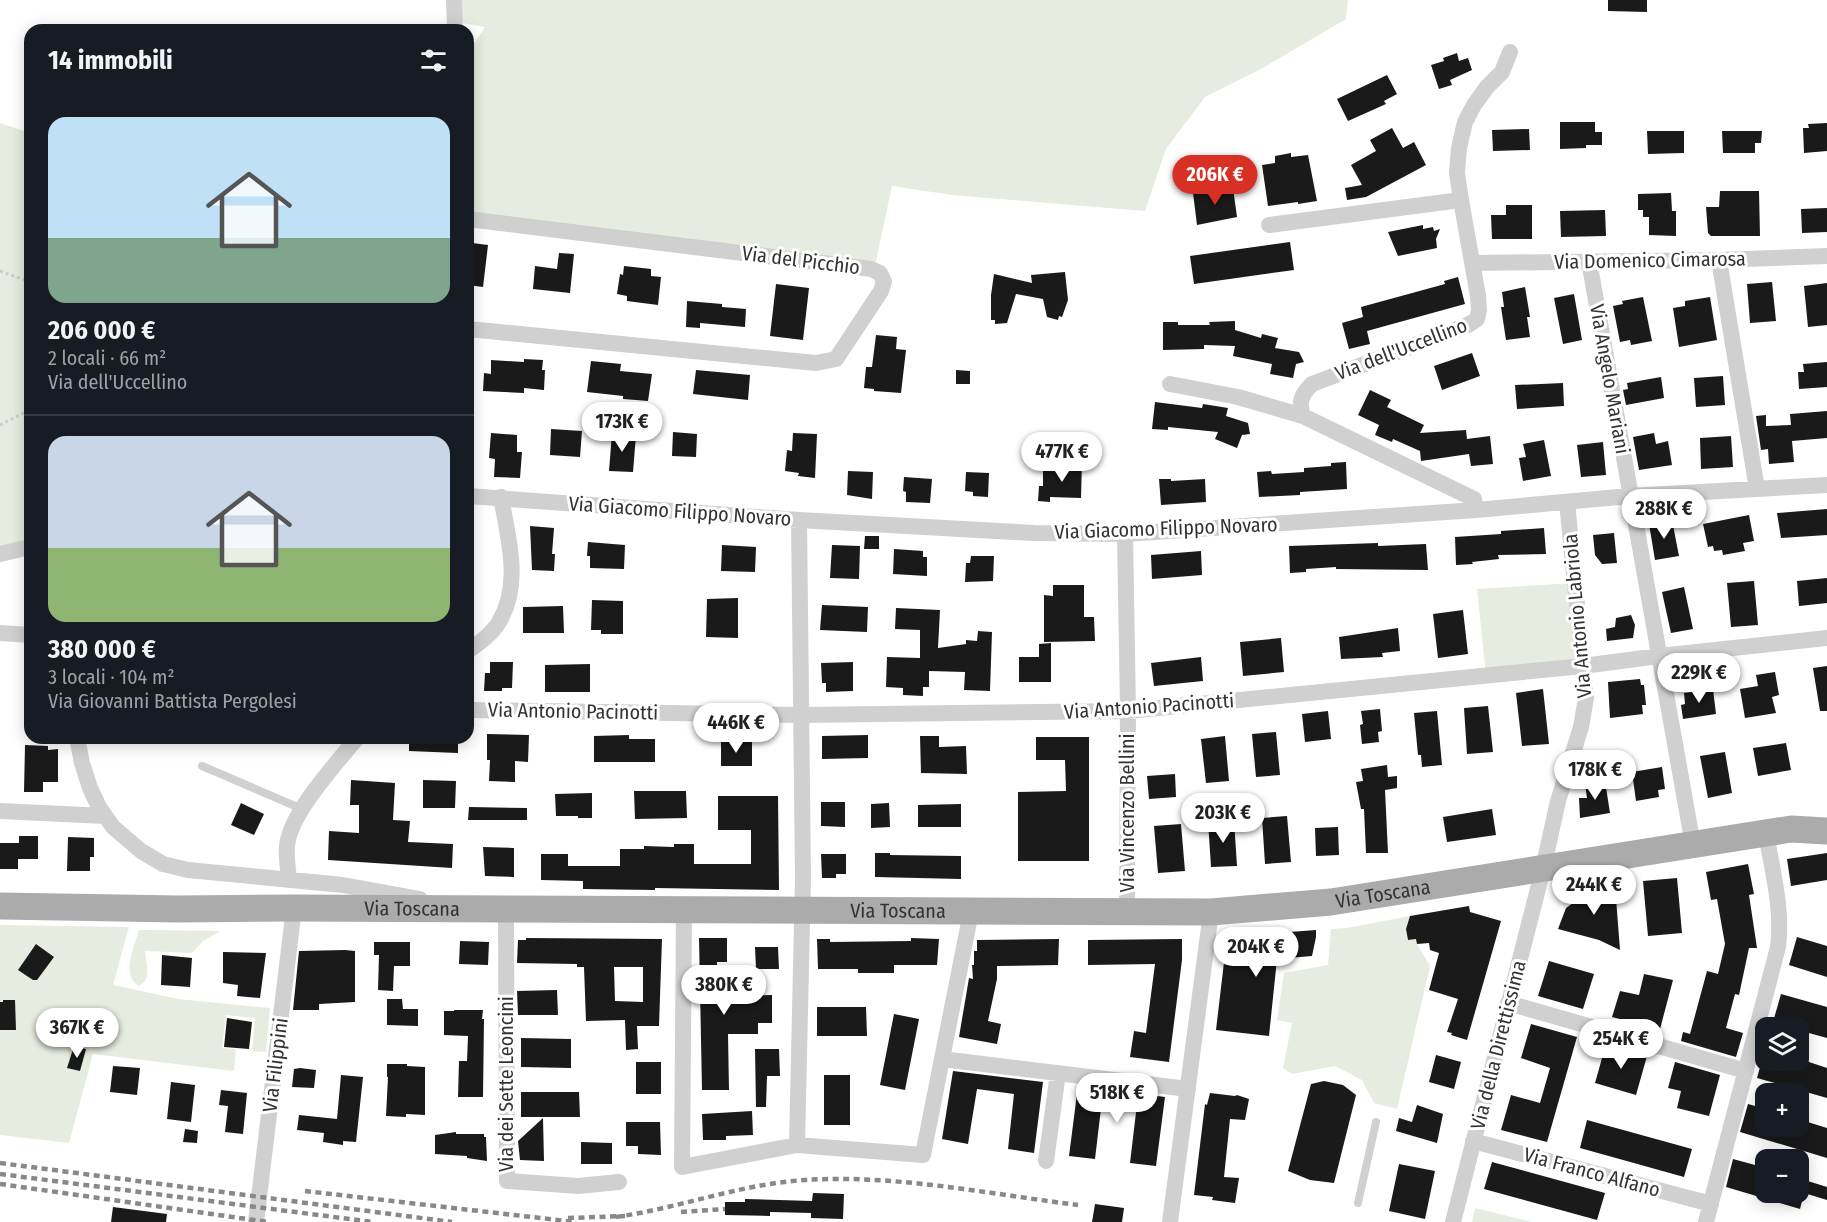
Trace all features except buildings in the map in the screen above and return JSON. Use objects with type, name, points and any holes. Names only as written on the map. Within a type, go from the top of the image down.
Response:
[{"type":"main road","name":"Via Toscana","points":[[1779,831],[1827,811]]},
{"type":"main road","name":"Via Toscana","points":[[0,906],[294,908],[346,896],[464,909],[1211,912],[1331,903],[1779,831],[1827,831]]},
{"type":"street","points":[[454,0],[455,24]]},
{"type":"street","name":"Via dell'Uccellino","points":[[1303,416],[1300,406],[1302,394],[1312,384],[1468,325],[1477,319],[1478,296],[1457,173],[1459,148],[1465,122],[1480,96],[1502,72],[1510,52]]},
{"type":"street","points":[[1269,225],[1461,200]]},
{"type":"street","name":"Via del Picchio","points":[[474,220],[871,269],[880,273],[884,281],[881,291],[836,358],[816,363],[474,330]]},
{"type":"street","name":"Via Domenico Cimarosa","points":[[1473,263],[1719,260],[1827,255]]},
{"type":"street","points":[[1719,260],[1757,489]]},
{"type":"street","name":"Via Angelo Mariani","points":[[1589,261],[1693,845]]},
{"type":"street","points":[[1170,384],[1238,397],[1303,416],[1474,499],[1476,510]]},
{"type":"street","name":"Via Giacomo Filippo Novaro","points":[[474,496],[799,520],[1034,533],[1125,534],[1476,510],[1630,496],[1827,485]]},
{"type":"street","points":[[474,647],[499,623],[512,579],[512,558],[501,498]]},
{"type":"street","name":"Via Antonio Labriola","points":[[1543,869],[1558,801],[1581,727],[1586,698],[1567,502]]},
{"type":"street","points":[[797,1144],[803,878],[799,520]]},
{"type":"street","name":"Via Vincenzo Bellini","points":[[1125,534],[1128,711],[1127,912]]},
{"type":"street","points":[[0,554],[24,548]]},
{"type":"street","points":[[0,633],[24,635]]},
{"type":"street","name":"Via Antonio Pacinotti","points":[[474,710],[802,715],[1128,711],[1583,666],[1827,638]]},
{"type":"street","points":[[78,744],[90,788],[105,816],[113,827],[141,851],[163,864],[188,870],[289,879],[346,896]]},
{"type":"street","points":[[289,879],[287,845],[292,828],[302,809],[352,744]]},
{"type":"street","points":[[0,811],[105,816]]},
{"type":"street","points":[[1706,1222],[1780,937],[1779,831]]},
{"type":"street","name":"Via della Direttissima","points":[[1453,1222],[1543,869]]},
{"type":"street","name":"Via Filippini","points":[[256,1222],[294,908]]},
{"type":"street","name":"Via dei Sette Leoncini","points":[[506,909],[507,1181],[578,1186],[619,1182]]},
{"type":"street","points":[[684,909],[682,1167],[797,1144],[923,1155],[971,912]]},
{"type":"street","points":[[1170,1218],[1211,912]]},
{"type":"street","points":[[1508,1003],[1746,1071]]},
{"type":"street","points":[[942,1059],[1188,1089]]},
{"type":"street","points":[[1047,1161],[1058,1073]]},
{"type":"street","name":"Via Franco Alfano","points":[[1473,1141],[1711,1204]]},
{"type":"lane","points":[[202,766],[302,809]]},
{"type":"lane","points":[[1358,1203],[1376,1122]]},
{"type":"path","points":[[0,272],[24,280]]},
{"type":"path","points":[[0,425],[24,413]]},
{"type":"shaded area","points":[[459,0],[1348,0],[1346,19],[1261,69],[1205,97],[1166,149],[1145,211],[952,195],[892,186],[875,266],[474,217],[474,44],[485,27],[463,23]]},
{"type":"shaded area","points":[[0,123],[24,131],[24,550],[0,552]]},
{"type":"shaded area","points":[[1575,583],[1583,666],[1486,676],[1477,589]]},
{"type":"shaded area","points":[[1410,916],[1406,929],[1408,940],[1417,939],[1417,944],[1430,966],[1397,1109],[1374,1103],[1362,1080],[1335,1066],[1292,1074],[1283,1068],[1292,1023],[1277,1020],[1284,973],[1328,965],[1331,929]]},
{"type":"shaded area","points":[[0,925],[129,927],[113,985],[178,999],[270,1008],[266,1052],[252,1051],[255,1018],[226,1015],[222,1048],[236,1049],[234,1071],[93,1054],[69,1143],[0,1135]]},
{"type":"shaded area","points":[[139,930],[220,931],[203,941],[192,953],[145,951],[147,975],[139,986],[130,975],[130,960]]},
{"type":"shaded area","points":[[1475,1208],[1532,1222],[1472,1222]]},
{"type":"railway","points":[[0,1163],[452,1222]]},
{"type":"railway","points":[[0,1174],[373,1222]]},
{"type":"railway","points":[[616,1217],[757,1186],[781,1182],[839,1179],[907,1182],[1078,1205]]},
{"type":"railway","points":[[0,1184],[268,1222]]},
{"type":"railway","points":[[305,1191],[575,1222]]},
{"type":"railway","points":[[681,1212],[725,1209]]},
{"type":"railway","points":[[568,1218],[625,1216]]}]
